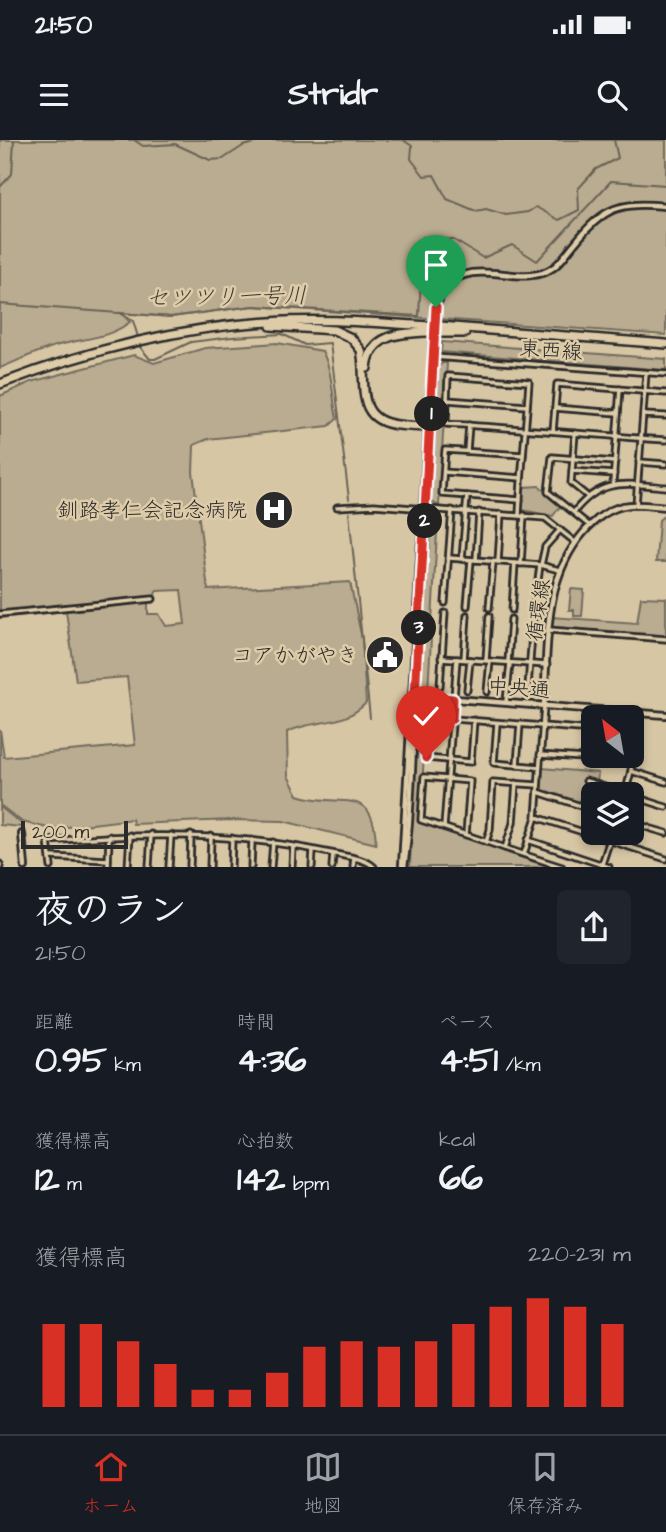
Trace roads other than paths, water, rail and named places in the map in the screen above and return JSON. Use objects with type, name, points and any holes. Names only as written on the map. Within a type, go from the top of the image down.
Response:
[{"type":"highway","points":[[0,386],[117,346],[218,327],[296,321],[430,329]]},
{"type":"highway","points":[[271,326],[343,333],[361,350],[363,390],[370,412],[388,423],[429,426]]},
{"type":"highway","points":[[0,386],[79,360],[154,341],[271,326],[440,329],[666,345]]},
{"type":"highway","points":[[429,426],[383,417],[374,410],[366,390],[368,359],[380,341],[396,334],[430,329]]},
{"type":"highway","points":[[440,329],[666,345]]},
{"type":"street","points":[[403,867],[436,307],[442,292],[453,281],[474,272],[529,276],[547,271],[558,264],[592,222],[606,212],[633,204],[666,206]]},
{"type":"street","name":"東西線","points":[[434,357],[666,374]]},
{"type":"street","points":[[636,505],[646,373]]},
{"type":"street","points":[[512,610],[522,515],[520,499],[523,455],[525,430],[529,382],[448,376],[446,424],[525,430],[553,431],[666,440]]},
{"type":"street","points":[[553,431],[557,384],[666,393]]},
{"type":"street","points":[[613,483],[620,389]]},
{"type":"street","points":[[447,400],[527,406]]},
{"type":"street","points":[[555,408],[618,412]]},
{"type":"street","points":[[643,415],[666,416]]},
{"type":"street","points":[[467,451],[469,425]]},
{"type":"street","points":[[575,433],[571,483],[587,496]]},
{"type":"street","points":[[520,499],[442,494],[445,450],[523,455]]},
{"type":"street","points":[[590,526],[548,492],[552,457],[615,462]]},
{"type":"street","points":[[639,462],[666,464]]},
{"type":"street","points":[[572,471],[614,474]]},
{"type":"street","points":[[444,472],[522,478]]},
{"type":"street","points":[[574,512],[587,496],[613,483],[666,488]]},
{"type":"street","points":[[462,559],[467,496]]},
{"type":"street","points":[[337,507],[374,505],[545,518],[575,542]]},
{"type":"street","name":"循環線","points":[[544,706],[554,584],[575,542],[610,511],[636,505],[666,508]]},
{"type":"street","points":[[445,603],[452,510]]},
{"type":"street","points":[[467,606],[480,512]]},
{"type":"street","points":[[489,608],[501,514]]},
{"type":"street","points":[[534,611],[545,547],[560,530]]},
{"type":"street","points":[[449,558],[541,565],[559,570]]},
{"type":"street","points":[[0,614],[153,599]]},
{"type":"street","points":[[440,687],[445,613]]},
{"type":"street","points":[[464,659],[467,615]]},
{"type":"street","points":[[486,692],[489,617]]},
{"type":"street","points":[[506,703],[511,619]]},
{"type":"street","points":[[527,700],[533,621]]},
{"type":"street","points":[[549,630],[666,639]]},
{"type":"street","points":[[441,658],[547,665]]},
{"type":"street","points":[[444,827],[457,659]]},
{"type":"street","points":[[467,691],[470,660]]},
{"type":"street","name":"中央通","points":[[413,696],[581,709]]},
{"type":"street","points":[[524,854],[536,817],[544,706]]},
{"type":"street","name":"中央通","points":[[644,714],[666,715]]},
{"type":"street","points":[[474,720],[471,762],[426,758],[429,717],[474,720],[497,723],[543,725],[581,729]]},
{"type":"street","points":[[497,723],[494,763],[539,767]]},
{"type":"street","points":[[517,765],[520,724]]},
{"type":"street","points":[[540,755],[581,758]]},
{"type":"street","points":[[629,782],[631,768]]},
{"type":"street","points":[[631,771],[666,782]]},
{"type":"street","points":[[466,835],[470,781],[424,777],[421,820],[444,827],[466,835],[486,842],[562,867]]},
{"type":"street","points":[[486,842],[490,830],[493,782],[538,785]]},
{"type":"street","points":[[505,848],[513,823],[516,783]]},
{"type":"street","points":[[538,792],[581,806]]},
{"type":"street","points":[[644,800],[666,807]]},
{"type":"street","points":[[536,817],[581,832]]},
{"type":"street","points":[[644,826],[666,833]]},
{"type":"street","points":[[22,834],[25,867]]},
{"type":"street","points":[[149,867],[150,834]]},
{"type":"street","points":[[51,867],[48,841],[150,834],[273,842],[354,859],[374,867]]},
{"type":"street","points":[[128,867],[130,835]]},
{"type":"street","points":[[169,867],[171,835]]},
{"type":"street","points":[[190,867],[191,835]]},
{"type":"street","points":[[108,867],[109,836]]},
{"type":"street","points":[[210,867],[211,836]]},
{"type":"street","points":[[230,867],[232,838]]},
{"type":"street","points":[[251,867],[252,840]]},
{"type":"street","points":[[528,841],[609,867]]},
{"type":"street","points":[[271,867],[273,842]]},
{"type":"street","points":[[601,866],[609,845]]},
{"type":"street","points":[[622,845],[666,859]]},
{"type":"street","points":[[292,867],[293,846]]},
{"type":"street","points":[[312,867],[313,850]]},
{"type":"street","points":[[332,867],[333,854]]},
{"type":"street","points":[[50,857],[108,860]]},
{"type":"street","points":[[353,867],[354,859]]},
{"type":"waterway","points":[[0,187],[12,174],[14,140]]},
{"type":"waterway","points":[[134,140],[143,146],[175,144],[210,160],[223,159],[243,146],[265,140]]},
{"type":"waterway","points":[[403,140],[412,146],[411,159],[424,176],[434,175],[447,199],[476,211],[486,209],[506,215],[528,212],[536,207],[559,220],[579,210],[578,189],[596,169],[618,158],[614,140]]},
{"type":"waterway","name":"セツツリ一号川","points":[[0,304],[171,317],[253,306],[419,316],[423,237],[454,240],[483,258],[512,245],[537,261],[611,181],[666,185]]},
{"type":"waterway","points":[[122,314],[133,321],[138,337]]},
{"type":"waterway","points":[[140,347],[150,359],[155,359],[191,342],[232,337],[282,334],[305,345],[330,343],[349,499]]},
{"type":"waterway","points":[[349,513],[370,718]]},
{"type":"place","name":"釧路孝仁会記念病院","points":[[274,510]]},
{"type":"place","name":"コアかがやき","points":[[385,655]]}]
